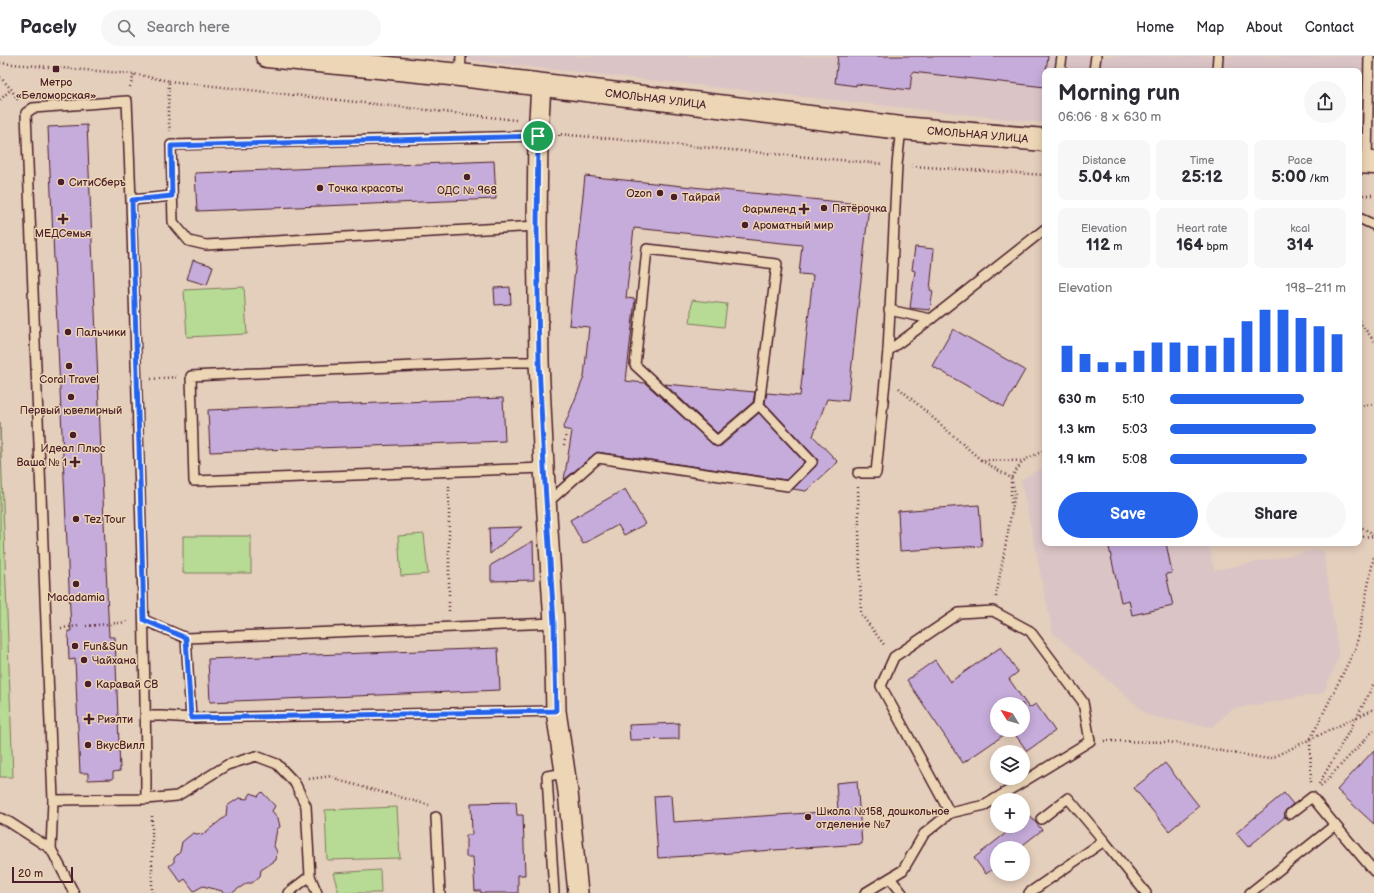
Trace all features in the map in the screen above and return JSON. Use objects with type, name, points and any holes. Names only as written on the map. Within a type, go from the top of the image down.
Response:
[{"type":"street","name":"СМОЛЬНАЯ УЛИЦА","points":[[267,56],[460,66],[541,85],[901,128],[1042,140]]},
{"type":"street","points":[[541,85],[538,129],[537,226],[539,362],[554,623],[556,711],[566,773],[578,893]]},
{"type":"lane","points":[[1060,68],[1062,56]]},
{"type":"lane","points":[[1094,68],[1096,56]]},
{"type":"lane","points":[[1217,68],[1218,56]]},
{"type":"lane","points":[[1367,162],[1369,56]]},
{"type":"lane","points":[[1362,97],[1369,98]]},
{"type":"lane","points":[[51,849],[53,800],[26,113],[33,108],[127,101],[132,200],[144,620],[146,799]]},
{"type":"lane","points":[[858,473],[876,473],[888,351],[897,165],[901,128]]},
{"type":"lane","points":[[537,226],[206,245],[189,242],[173,222],[171,146],[538,129]]},
{"type":"lane","points":[[132,200],[172,196]]},
{"type":"lane","points":[[1362,219],[1374,225]]},
{"type":"lane","points":[[888,351],[931,319],[1042,230]]},
{"type":"lane","points":[[648,249],[777,264],[759,405],[717,441],[635,365],[648,249]]},
{"type":"lane","points":[[889,310],[931,319]]},
{"type":"lane","points":[[539,362],[191,376],[194,481],[544,468]]},
{"type":"lane","points":[[546,504],[598,458],[788,486],[812,462],[759,405]]},
{"type":"lane","points":[[865,893],[903,870],[924,834],[950,813],[985,805],[1090,741],[1083,702],[1030,631],[993,612],[959,614],[894,657],[881,686],[950,813]]},
{"type":"lane","points":[[144,620],[186,638],[554,623]]},
{"type":"lane","points":[[186,638],[191,718]]},
{"type":"lane","points":[[146,716],[191,718],[556,711]]},
{"type":"lane","points":[[53,800],[157,799],[177,796],[227,765],[256,756],[277,764],[295,783],[306,806],[310,876],[317,893]]},
{"type":"lane","points":[[554,893],[547,776],[566,773]]},
{"type":"lane","points":[[1290,814],[1312,797],[1374,871]]},
{"type":"lane","points":[[1041,820],[1068,798],[1146,893]]},
{"type":"lane","points":[[436,817],[440,893]]},
{"type":"lane","points":[[0,818],[9,822],[51,849],[74,893]]},
{"type":"lane","points":[[1250,893],[1335,825]]},
{"type":"lane","points":[[1029,893],[1104,842]]},
{"type":"lane","points":[[288,893],[310,876]]},
{"type":"lane","points":[[890,878],[902,893]]},
{"type":"path","points":[[0,63],[134,74],[169,81],[381,104],[538,129]]},
{"type":"path","points":[[0,77],[11,89],[26,113]]},
{"type":"path","points":[[168,115],[169,81]]},
{"type":"path","points":[[0,100],[11,89]]},
{"type":"path","points":[[558,142],[559,134],[897,165],[1042,175]]},
{"type":"path","points":[[1362,195],[1374,195]]},
{"type":"path","points":[[1362,325],[1374,342]]},
{"type":"path","points":[[137,380],[191,376]]},
{"type":"path","points":[[885,376],[981,460],[1011,478],[1015,493],[1011,507],[993,612]]},
{"type":"path","points":[[1362,406],[1374,404]]},
{"type":"path","points":[[981,460],[1023,461],[1042,452]]},
{"type":"path","points":[[1011,478],[1023,461]]},
{"type":"path","points":[[449,471],[449,627]]},
{"type":"path","points":[[858,473],[862,614],[894,657]]},
{"type":"path","points":[[1362,528],[1374,535]]},
{"type":"path","points":[[1362,537],[1374,535]]},
{"type":"path","points":[[1312,797],[1310,740],[1356,647],[1374,556]]},
{"type":"path","points":[[86,626],[144,620]]},
{"type":"path","points":[[1312,797],[1357,717],[1374,683]]},
{"type":"path","points":[[1090,741],[1169,742],[1269,759],[1374,709]]},
{"type":"path","points":[[1312,797],[1374,730]]},
{"type":"path","points":[[295,783],[306,779],[332,776],[341,782],[432,806]]},
{"type":"path","points":[[152,893],[152,812],[157,799]]},
{"type":"shaded area","points":[[429,56],[1374,56],[1374,137],[1362,137],[1362,68],[1042,68],[1042,123]]},
{"type":"shaded area","points":[[1042,468],[1042,546],[1209,546],[1214,570],[1323,549],[1339,657],[1323,693],[1232,709],[1212,727],[1149,716],[1053,633],[1021,480]]},
{"type":"green space","points":[[244,287],[247,334],[187,337],[184,290]]},
{"type":"green space","points":[[692,300],[727,304],[724,327],[690,323]]},
{"type":"green space","points":[[0,422],[13,777],[0,777]]},
{"type":"green space","points":[[424,534],[428,574],[401,576],[398,536]]},
{"type":"green space","points":[[183,536],[251,536],[251,573],[183,573]]},
{"type":"green space","points":[[397,807],[400,858],[327,860],[325,810]]},
{"type":"green space","points":[[380,870],[381,893],[339,893],[333,873]]},
{"type":"building","points":[[838,56],[1048,56],[1046,68],[1042,68],[1042,87],[912,72],[910,90],[835,83]]},
{"type":"building","points":[[87,125],[109,637],[115,637],[120,771],[113,772],[113,779],[88,780],[88,773],[80,773],[75,659],[69,660],[68,631],[71,631],[48,127]]},
{"type":"building","points":[[494,161],[496,199],[197,211],[195,173]]},
{"type":"building","points":[[585,176],[869,205],[848,401],[827,399],[813,436],[838,462],[806,491],[793,489],[816,466],[818,460],[765,403],[767,393],[800,396],[813,275],[799,274],[802,245],[634,228],[626,298],[635,299],[626,381],[645,383],[716,447],[721,446],[759,413],[804,462],[786,480],[597,452],[564,480],[572,431],[563,429],[584,377],[589,327],[569,325]]},
{"type":"building","points":[[915,247],[934,249],[930,290],[933,291],[930,310],[910,308],[915,271],[912,270]]},
{"type":"building","points":[[193,260],[213,266],[207,285],[187,279]]},
{"type":"building","points":[[510,287],[511,304],[495,305],[494,288]]},
{"type":"building","points":[[953,329],[1025,370],[1004,407],[932,366]]},
{"type":"building","points":[[665,384],[755,392],[753,402],[717,433]]},
{"type":"building","points":[[503,398],[505,441],[210,452],[208,410]]},
{"type":"building","points":[[625,489],[645,524],[624,535],[618,525],[583,544],[570,520]]},
{"type":"building","points":[[979,505],[982,546],[900,551],[898,511]]},
{"type":"building","points":[[522,527],[490,554],[489,528]]},
{"type":"building","points":[[533,541],[534,580],[491,581],[491,565]]},
{"type":"building","points":[[1109,546],[1167,546],[1172,573],[1166,574],[1173,606],[1132,615],[1129,600],[1121,602]]},
{"type":"building","points":[[1001,647],[1018,672],[1009,679],[1021,697],[990,697],[990,737],[1001,737],[963,763],[907,680],[935,660],[950,682]]},
{"type":"building","points":[[498,648],[500,690],[210,702],[208,659]]},
{"type":"building","points":[[1036,704],[1055,731],[1030,749],[1030,745],[1023,745],[1017,737],[1030,737],[1030,707]]},
{"type":"building","points":[[679,723],[679,739],[630,740],[629,725]]},
{"type":"building","points":[[1374,750],[1374,824],[1337,790]]},
{"type":"building","points":[[1165,763],[1199,806],[1169,831],[1134,788]]},
{"type":"building","name":"Школа №158, дошкольное отделение №7","points":[[857,781],[862,844],[658,858],[654,796],[671,795],[673,822],[838,811],[836,783]]},
{"type":"building","points":[[262,792],[275,806],[272,811],[278,818],[280,827],[277,829],[274,846],[277,852],[276,860],[261,870],[260,876],[252,883],[247,883],[232,893],[223,893],[222,891],[203,886],[194,891],[185,879],[181,882],[169,866],[174,862],[174,858],[180,852],[182,842],[193,833],[202,835],[226,816],[227,806],[239,798],[247,799],[251,793],[258,796]]},
{"type":"building","points":[[1284,793],[1293,804],[1285,811],[1285,817],[1248,847],[1236,833]]},
{"type":"building","points":[[516,802],[517,815],[523,815],[525,875],[518,875],[518,893],[481,893],[481,891],[475,891],[473,857],[466,857],[466,835],[472,835],[471,803]]},
{"type":"building","points":[[1030,816],[1042,830],[1028,841],[996,841],[1006,833],[1030,833]]},
{"type":"building","points":[[990,846],[990,871],[986,874],[974,858]]},
{"type":"place","name":"Метро «Беломорская»","points":[[56,69]]},
{"type":"place","name":"ОДС № 968","points":[[467,177]]},
{"type":"place","name":"СитиСберъ","points":[[61,182]]},
{"type":"place","name":"Точка красоты","points":[[320,188]]},
{"type":"place","name":"Ozon","points":[[660,193]]},
{"type":"place","name":"Тайрай","points":[[674,197]]},
{"type":"place","name":"Пятёрочка","points":[[824,208]]},
{"type":"place","name":"Фармленд","points":[[804,209]]},
{"type":"place","name":"МЕДСемья","points":[[63,219]]},
{"type":"place","name":"Ароматный мир","points":[[745,225]]},
{"type":"place","name":"Пальчики","points":[[68,332]]},
{"type":"place","name":"Coral Travel","points":[[69,366]]},
{"type":"place","name":"Первый ювелирный","points":[[71,397]]},
{"type":"place","name":"Идеал Плюс","points":[[73,435]]},
{"type":"place","name":"Ваша № 1","points":[[75,462]]},
{"type":"place","name":"Tez Tour","points":[[76,519]]},
{"type":"place","name":"Macadamia","points":[[76,584]]},
{"type":"place","name":"Fun&Sun","points":[[75,646]]},
{"type":"place","name":"Чайхана","points":[[84,660]]},
{"type":"place","name":"Каравай СВ","points":[[88,684]]},
{"type":"place","name":"Риэлти","points":[[89,719]]},
{"type":"place","name":"ВкусВилл","points":[[88,745]]},
{"type":"place","name":"Школа №158, дошкольное отделение №7","points":[[808,817]]},
{"type":"route","points":[[538,136],[537,226],[539,362],[554,623],[556,711],[191,718],[186,638],[144,620],[132,200],[172,196],[171,146],[538,136]]}]
